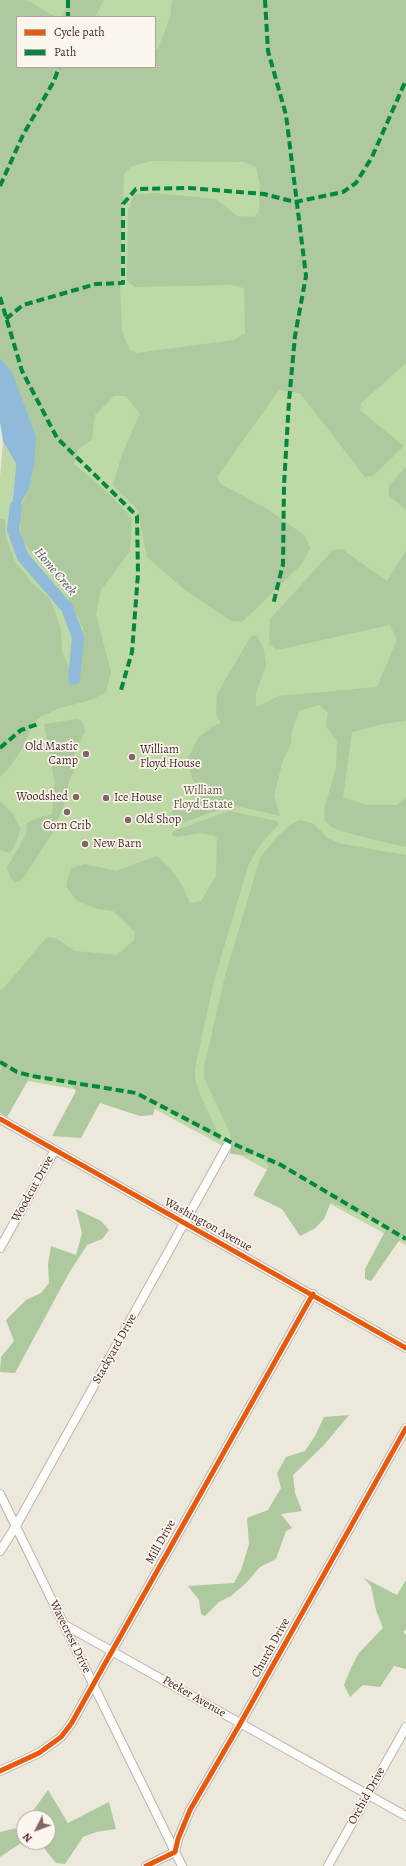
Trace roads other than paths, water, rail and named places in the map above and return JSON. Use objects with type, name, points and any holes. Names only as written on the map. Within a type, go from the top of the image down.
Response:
[{"type":"street","name":"Washington Avenue","points":[[0,1119],[406,1348]]},
{"type":"street","name":"Stackyard Drive","points":[[0,1551],[16,1526],[227,1146]]},
{"type":"street","name":"Woodcut Drive","points":[[0,1248],[55,1150]]},
{"type":"street","name":"Mill Drive","points":[[0,1771],[39,1753],[61,1737],[71,1724],[312,1294]]},
{"type":"street","name":"Church Drive","points":[[175,1852],[178,1839],[190,1810],[406,1428]]},
{"type":"street","name":"Wavecrest Drive","points":[[0,1494],[182,1866]]},
{"type":"street","name":"Peeker Avenue","points":[[65,1625],[406,1816]]},
{"type":"street","name":"Orchid Drive","points":[[328,1866],[406,1727]]},
{"type":"street","points":[[146,1866],[175,1852]]},
{"type":"water","points":[[0,358],[12,372],[36,437],[34,465],[29,488],[18,509],[14,521],[12,510],[16,464],[3,441],[0,423]]},
{"type":"waterway","name":"Home Creek","points":[[16,506],[13,530],[23,557],[67,608],[78,637],[74,679]]},
{"type":"place","name":"Old Mastic Camp","points":[[86,754]]},
{"type":"place","name":"William Floyd House","points":[[132,757]]},
{"type":"place","name":"Woodshed","points":[[76,797]]},
{"type":"place","name":"Ice House","points":[[106,798]]},
{"type":"place","name":"Corn Crib","points":[[67,812]]},
{"type":"place","name":"Old Shop","points":[[128,820]]},
{"type":"place","name":"New Barn","points":[[85,844]]},
{"type":"park label","name":"William Floyd Estate","points":[[203,798]]}]
